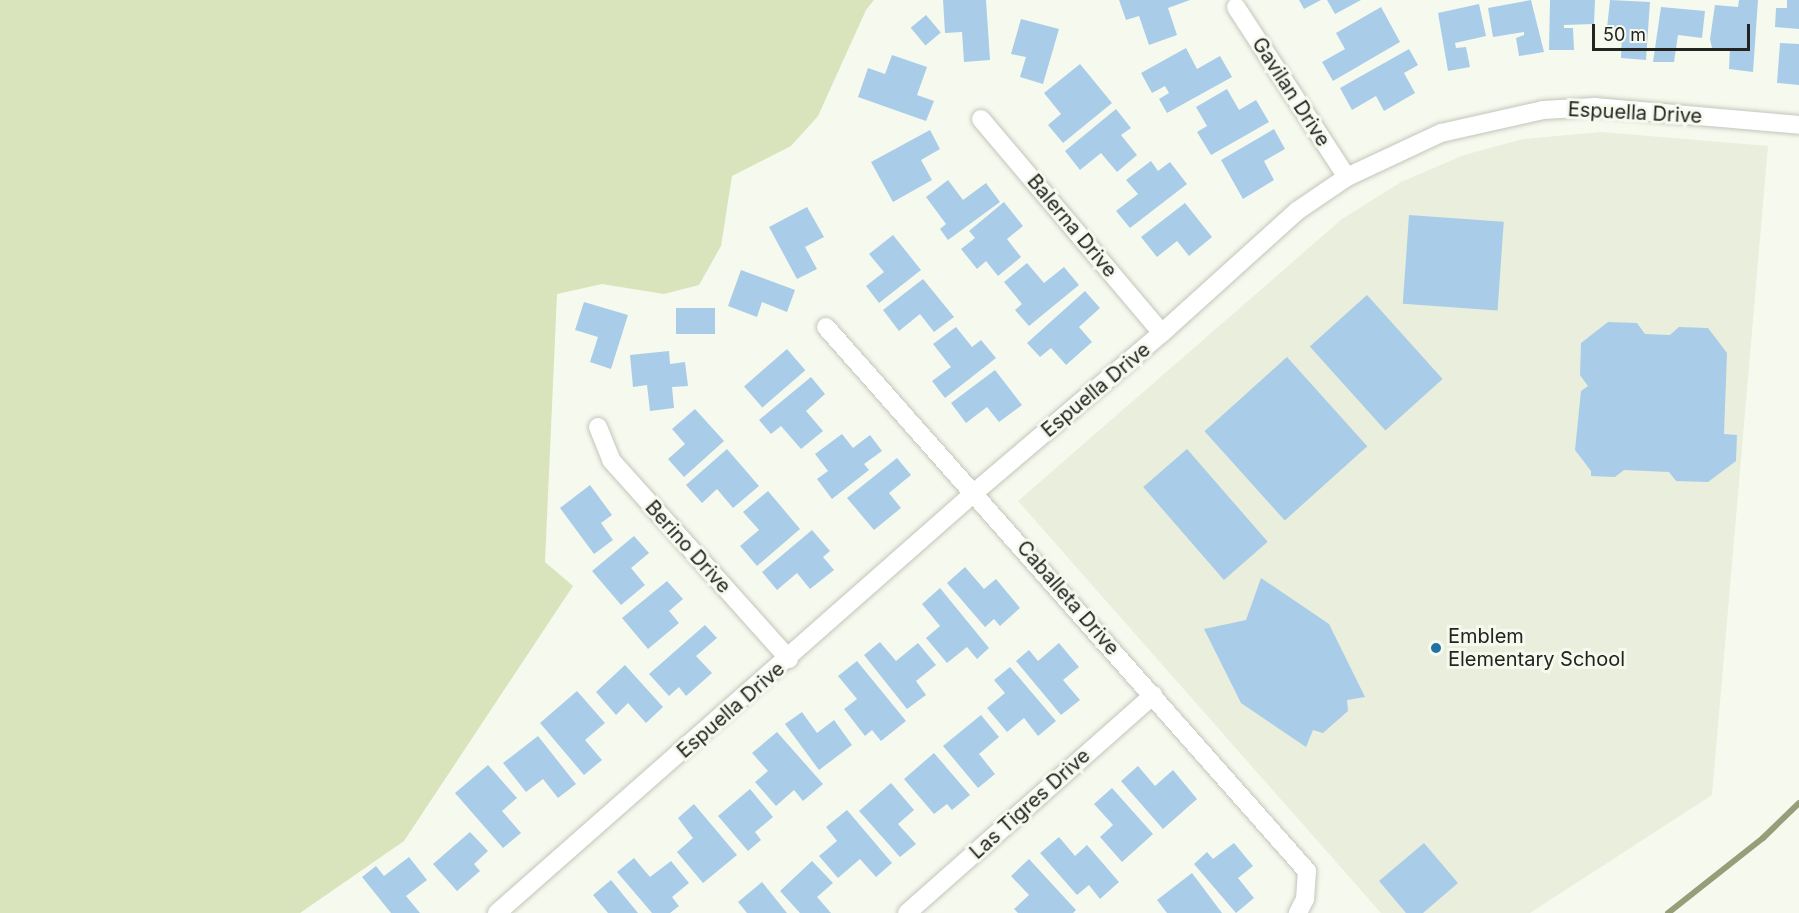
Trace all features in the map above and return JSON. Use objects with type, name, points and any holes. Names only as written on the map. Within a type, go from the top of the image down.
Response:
[{"type":"street","name":"Gavilan Drive","points":[[1236,7],[1347,177]]},
{"type":"street","name":"Espuella Drive","points":[[497,913],[789,659],[975,492],[1162,333],[1297,211],[1347,177],[1441,133],[1491,119],[1543,110],[1595,107],[1799,125]]},
{"type":"street","name":"Balerna Drive","points":[[981,119],[1162,333]]},
{"type":"street","name":"Caballeta Drive","points":[[826,327],[975,492],[1307,871],[1305,899],[1298,913]]},
{"type":"street","name":"Berino Drive","points":[[598,427],[611,460],[789,659]]},
{"type":"street","name":"Las Tigres Drive","points":[[907,913],[1153,695]]},
{"type":"shaded area","name":"Emblem Elementary School","points":[[1601,132],[1768,146],[1712,795],[1530,913],[1381,913],[1018,501],[1342,219],[1401,182],[1464,155],[1523,139]]},
{"type":"green space","points":[[0,0],[874,0],[866,10],[818,116],[791,146],[732,176],[721,246],[699,285],[664,294],[602,284],[557,294],[545,562],[573,586],[404,841],[300,913],[0,913]]},
{"type":"building","points":[[943,0],[986,0],[990,60],[964,62],[962,32],[945,33]]},
{"type":"building","points":[[1119,0],[1190,0],[1168,8],[1177,35],[1149,45],[1139,16],[1126,20]]},
{"type":"building","points":[[1299,0],[1321,0],[1304,9]]},
{"type":"building","points":[[1327,0],[1361,0],[1335,14]]},
{"type":"building","points":[[1531,0],[1544,52],[1519,56],[1516,38],[1524,35],[1524,32],[1493,37],[1488,8]]},
{"type":"building","points":[[1550,0],[1595,0],[1594,24],[1564,25],[1564,28],[1573,28],[1574,50],[1549,50]]},
{"type":"building","points":[[1610,0],[1650,2],[1646,60],[1621,58],[1622,30],[1607,28]]},
{"type":"building","points":[[1739,0],[1758,0],[1753,72],[1729,69],[1730,48],[1712,48],[1710,39],[1715,5],[1738,7]]},
{"type":"building","points":[[1787,0],[1799,0],[1799,29],[1775,27],[1776,8],[1787,8]]},
{"type":"building","points":[[1479,4],[1486,36],[1455,43],[1456,48],[1466,47],[1470,67],[1448,71],[1438,13]]},
{"type":"building","points":[[1381,7],[1400,42],[1333,81],[1322,62],[1345,49],[1336,33]]},
{"type":"building","points":[[1661,7],[1705,11],[1702,38],[1678,35],[1674,62],[1653,62]]},
{"type":"building","points":[[926,15],[941,33],[925,45],[911,28]]},
{"type":"building","points":[[1021,19],[1059,29],[1043,84],[1020,77],[1026,57],[1011,54]]},
{"type":"building","points":[[1780,43],[1799,44],[1799,85],[1777,83]]},
{"type":"building","points":[[1186,48],[1197,69],[1220,56],[1232,77],[1167,113],[1159,99],[1169,93],[1165,86],[1152,93],[1141,73]]},
{"type":"building","points":[[1409,49],[1418,65],[1404,73],[1415,93],[1384,111],[1376,96],[1352,110],[1340,88]]},
{"type":"building","points":[[892,55],[927,67],[917,95],[934,101],[926,121],[858,97],[868,68],[885,74]]},
{"type":"building","points":[[1080,64],[1112,103],[1063,143],[1048,125],[1061,114],[1044,93]]},
{"type":"building","points":[[1227,89],[1239,110],[1256,100],[1269,122],[1211,155],[1197,132],[1207,126],[1196,107]]},
{"type":"building","points":[[1116,109],[1131,128],[1121,135],[1137,155],[1117,172],[1101,153],[1080,170],[1065,151]]},
{"type":"building","points":[[1274,129],[1285,149],[1264,161],[1274,180],[1243,199],[1221,160]]},
{"type":"building","points":[[930,130],[940,149],[921,160],[932,180],[893,202],[871,162]]},
{"type":"building","points":[[1151,161],[1158,171],[1170,162],[1187,184],[1130,228],[1116,211],[1138,194],[1126,180]]},
{"type":"building","points":[[948,180],[963,200],[986,183],[1000,202],[948,240],[940,229],[946,224],[926,197]]},
{"type":"building","points":[[1004,202],[1023,226],[1007,239],[1021,257],[998,276],[986,261],[977,269],[961,249],[975,238],[969,231]]},
{"type":"building","points":[[1185,203],[1212,237],[1189,256],[1177,241],[1157,257],[1141,237]]},
{"type":"building","points":[[807,207],[824,237],[805,247],[817,269],[797,279],[769,227]]},
{"type":"building","points":[[1409,215],[1504,222],[1498,310],[1403,304]]},
{"type":"building","points":[[893,235],[921,270],[879,303],[866,286],[884,272],[869,254]]},
{"type":"building","points":[[1027,263],[1044,283],[1064,267],[1079,285],[1029,326],[1015,310],[1022,304],[1004,282]]},
{"type":"building","points":[[741,270],[795,290],[787,312],[762,302],[757,317],[728,306]]},
{"type":"building","points":[[923,279],[954,317],[934,332],[920,314],[899,331],[883,310]]},
{"type":"building","points":[[1085,291],[1100,308],[1079,327],[1092,342],[1066,365],[1051,348],[1040,357],[1027,343]]},
{"type":"building","points":[[1367,295],[1443,379],[1385,430],[1310,347]]},
{"type":"building","points":[[584,302],[628,315],[611,369],[590,362],[598,337],[575,330]]},
{"type":"building","points":[[676,308],[715,308],[715,334],[676,334]]},
{"type":"building","points":[[1608,322],[1637,323],[1645,334],[1670,335],[1679,327],[1708,328],[1727,353],[1724,434],[1737,435],[1736,461],[1708,482],[1676,481],[1669,472],[1624,470],[1615,477],[1591,476],[1591,471],[1575,450],[1581,391],[1588,386],[1580,375],[1581,343]]},
{"type":"building","points":[[956,327],[972,347],[981,340],[996,358],[945,398],[932,381],[951,367],[933,344]]},
{"type":"building","points":[[787,349],[805,370],[762,408],[744,386]]},
{"type":"building","points":[[669,351],[670,364],[685,362],[688,386],[672,387],[674,408],[650,411],[647,385],[633,387],[630,355]]},
{"type":"building","points":[[1287,357],[1367,446],[1285,520],[1205,431]]},
{"type":"building","points":[[995,370],[1022,405],[999,422],[987,407],[966,423],[951,403]]},
{"type":"building","points":[[811,377],[825,394],[806,411],[823,431],[801,449],[781,426],[771,434],[759,420]]},
{"type":"building","points":[[695,409],[724,441],[684,477],[668,459],[685,444],[672,429]]},
{"type":"building","points":[[842,434],[853,448],[870,435],[882,451],[864,464],[869,470],[832,499],[817,479],[828,471],[815,454]]},
{"type":"building","points":[[727,449],[759,486],[733,508],[717,489],[702,503],[686,485]]},
{"type":"building","points":[[1187,449],[1268,542],[1224,580],[1143,487]]},
{"type":"building","points":[[897,458],[911,475],[889,493],[901,508],[874,530],[847,498]]},
{"type":"building","points":[[590,485],[612,515],[601,523],[613,540],[594,554],[560,508]]},
{"type":"building","points":[[768,491],[800,529],[757,566],[740,546],[759,530],[743,512]]},
{"type":"building","points":[[812,530],[830,551],[823,557],[834,570],[810,589],[797,573],[777,590],[762,572]]},
{"type":"building","points":[[634,536],[649,553],[631,568],[645,585],[621,605],[592,571]]},
{"type":"building","points":[[965,567],[984,589],[996,579],[1020,608],[1000,626],[994,619],[985,627],[947,583]]},
{"type":"building","points":[[1261,578],[1329,624],[1365,697],[1347,700],[1348,711],[1323,733],[1313,730],[1306,747],[1241,703],[1204,629],[1246,620]]},
{"type":"building","points":[[667,581],[683,599],[669,611],[679,623],[648,649],[622,618]]},
{"type":"building","points":[[940,588],[989,648],[977,659],[967,647],[947,663],[926,638],[940,626],[922,604]]},
{"type":"building","points":[[705,625],[717,638],[696,656],[712,673],[686,696],[679,687],[669,696],[649,674]]},
{"type":"building","points":[[880,642],[896,661],[918,643],[936,665],[916,681],[926,695],[907,709],[864,655]]},
{"type":"building","points":[[1059,643],[1079,667],[1063,680],[1080,700],[1061,715],[1016,661],[1029,650],[1038,661]]},
{"type":"building","points":[[857,661],[906,721],[881,741],[872,730],[865,736],[844,709],[857,699],[838,676]]},
{"type":"building","points":[[625,665],[663,707],[646,723],[628,703],[616,715],[596,692]]},
{"type":"building","points":[[1010,667],[1056,721],[1038,736],[1024,718],[1007,732],[987,708],[1005,693],[994,680]]},
{"type":"building","points":[[577,691],[605,723],[585,740],[602,760],[584,775],[540,723]]},
{"type":"building","points":[[802,712],[817,733],[834,720],[852,745],[819,770],[785,724]]},
{"type":"building","points":[[981,715],[999,737],[979,754],[995,774],[978,788],[943,746]]},
{"type":"building","points":[[777,732],[823,784],[803,801],[794,790],[776,806],[755,782],[768,771],[752,753]]},
{"type":"building","points":[[538,736],[576,784],[558,798],[543,779],[526,792],[503,763]]},
{"type":"building","points":[[934,753],[970,795],[952,810],[947,804],[934,814],[904,779]]},
{"type":"building","points":[[488,765],[517,798],[502,811],[521,833],[503,848],[455,793]]},
{"type":"building","points":[[1138,766],[1155,786],[1173,770],[1197,799],[1163,829],[1121,781]]},
{"type":"building","points":[[891,783],[914,810],[898,824],[916,844],[900,857],[859,811]]},
{"type":"building","points":[[1112,788],[1153,834],[1122,862],[1100,837],[1113,825],[1094,804]]},
{"type":"building","points":[[750,789],[773,817],[755,832],[761,840],[748,851],[718,816]]},
{"type":"building","points":[[694,804],[737,855],[703,883],[677,852],[693,838],[678,818]]},
{"type":"building","points":[[847,810],[892,863],[876,877],[860,859],[838,878],[819,856],[837,841],[826,827]]},
{"type":"building","points":[[470,832],[488,851],[474,864],[480,871],[457,891],[433,864]]},
{"type":"building","points":[[1059,837],[1075,856],[1087,845],[1119,882],[1100,899],[1089,885],[1077,895],[1040,853]]},
{"type":"building","points":[[1234,843],[1253,866],[1238,878],[1254,898],[1236,913],[1194,864],[1207,852],[1213,859]]},
{"type":"building","points":[[1424,843],[1458,883],[1423,913],[1406,913],[1379,881]]},
{"type":"building","points":[[409,857],[427,880],[406,896],[420,913],[391,913],[362,877],[376,866],[384,876]]},
{"type":"building","points":[[634,858],[650,877],[671,861],[689,883],[672,897],[679,906],[670,913],[652,913],[617,872]]},
{"type":"building","points":[[1029,859],[1076,910],[1073,913],[1018,913],[1014,909],[1029,895],[1011,876]]},
{"type":"building","points":[[812,861],[833,883],[817,897],[831,913],[800,913],[780,891]]},
{"type":"building","points":[[1192,873],[1222,913],[1167,913],[1157,900]]},
{"type":"building","points":[[611,880],[638,913],[608,913],[593,895]]},
{"type":"building","points":[[762,882],[787,913],[747,913],[738,902]]},
{"type":"waterway","points":[[1668,913],[1763,838],[1799,803]]},
{"type":"place","name":"Emblem Elementary School","points":[[1436,648]]}]
